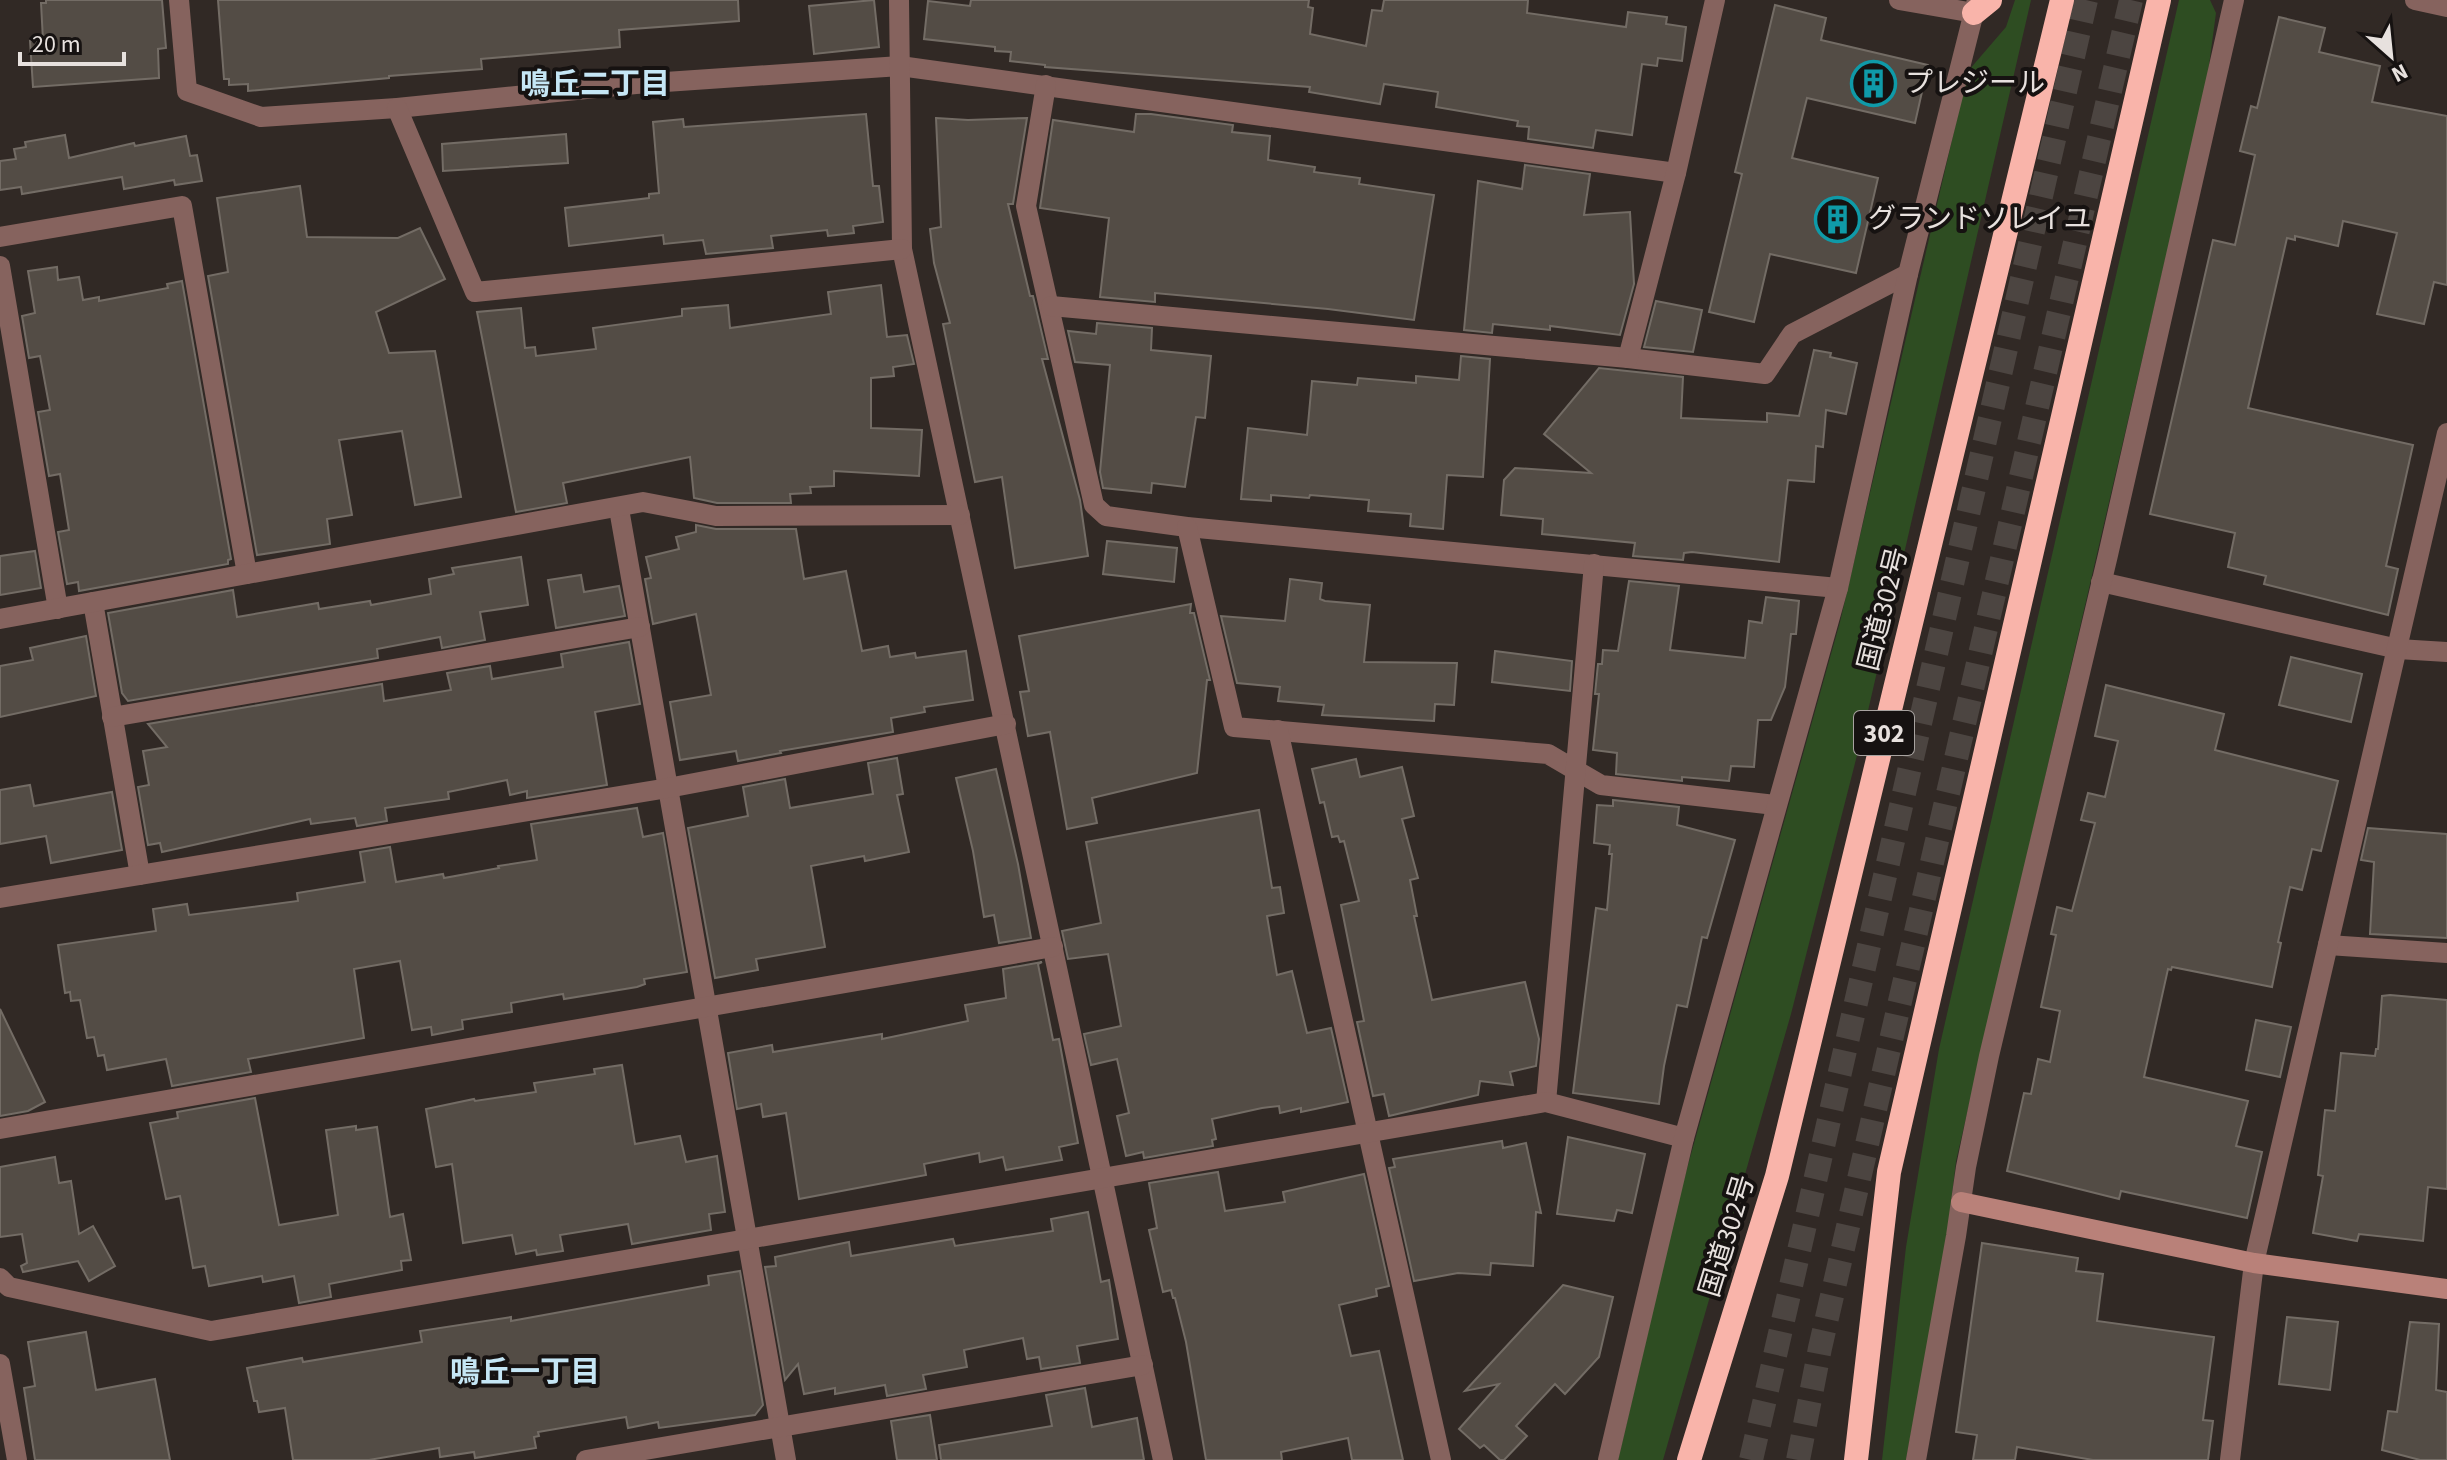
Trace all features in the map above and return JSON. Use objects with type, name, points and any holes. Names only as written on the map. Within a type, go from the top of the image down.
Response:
[{"type":"highway","name":"国道302号","points":[[1689,1460],[1777,1176],[2062,0]]},
{"type":"highway","points":[[1856,1460],[1889,1172],[2159,0]]},
{"type":"street","points":[[179,0],[187,91],[261,117],[397,108],[636,84],[900,66],[1676,173]]},
{"type":"street","points":[[899,0],[902,249],[1163,1460]]},
{"type":"street","points":[[1628,358],[1676,173],[1715,0]]},
{"type":"street","points":[[1608,1460],[1684,1138],[1838,588],[1908,274],[1980,4],[1899,0]]},
{"type":"street","points":[[1916,1460],[1993,1041],[2234,0]]},
{"type":"street","points":[[2415,0],[2447,7]]},
{"type":"street","points":[[1046,85],[1026,206],[1094,505],[1106,516],[1187,527],[1838,588]]},
{"type":"street","points":[[397,108],[475,292],[902,249]]},
{"type":"street","points":[[0,237],[182,206],[247,574]]},
{"type":"street","points":[[0,266],[58,609]]},
{"type":"street","points":[[1051,306],[1628,358],[1765,374],[1792,334],[1908,274]]},
{"type":"street","points":[[2230,1460],[2254,1263],[2447,433]]},
{"type":"street","points":[[0,619],[619,509],[643,502],[716,516],[960,515]]},
{"type":"street","points":[[619,509],[786,1460]]},
{"type":"street","points":[[1187,527],[1234,727],[1548,754],[1601,785],[1775,805]]},
{"type":"street","points":[[1546,1102],[1594,564]]},
{"type":"street","points":[[2101,582],[2398,649],[2447,652]]},
{"type":"street","points":[[93,602],[140,875]]},
{"type":"street","points":[[112,717],[640,627]]},
{"type":"street","points":[[0,898],[668,788],[1006,724]]},
{"type":"street","points":[[1278,730],[1441,1460]]},
{"type":"street","points":[[2328,945],[2447,953]]},
{"type":"street","points":[[0,1129],[1053,947]]},
{"type":"street","points":[[0,1278],[9,1287],[211,1331],[1546,1102],[1684,1138]]},
{"type":"street","points":[[1961,1202],[2254,1263],[2447,1289]]},
{"type":"street","points":[[0,1364],[17,1460]]},
{"type":"street","points":[[586,1460],[1143,1365]]},
{"type":"green space","points":[[2015,0],[2031,0],[1865,724],[1791,1014],[1663,1460],[1618,1460],[1681,1190],[1840,622],[1969,70],[2006,27]]},
{"type":"green space","points":[[2179,0],[2210,0],[2216,13],[2207,80],[1956,1161],[1946,1247],[1906,1460],[1882,1460],[1906,1247],[1939,1049]]},
{"type":"building","points":[[46,0],[162,0],[166,48],[158,49],[159,78],[33,87],[30,41],[43,40],[41,3],[46,3]]},
{"type":"building","points":[[218,0],[738,0],[739,21],[619,30],[620,47],[481,59],[482,69],[248,91],[248,84],[229,85],[229,79],[224,79]]},
{"type":"building","points":[[874,0],[879,47],[814,54],[809,6]]},
{"type":"building","points":[[971,0],[1309,0],[1308,7],[1313,8],[1310,34],[1366,46],[1372,10],[1382,11],[1384,0],[1528,0],[1527,13],[1626,27],[1628,12],[1667,17],[1666,24],[1686,27],[1682,61],[1658,58],[1657,66],[1642,64],[1632,135],[1596,130],[1593,148],[1528,139],[1529,127],[1517,126],[1518,121],[1436,107],[1438,92],[1384,84],[1380,104],[1309,92],[1310,87],[1045,67],[1010,61],[1011,52],[995,51],[995,47],[924,39],[928,1],[970,6]]},
{"type":"building","points":[[1775,5],[1826,18],[1821,40],[1928,65],[1915,123],[1807,98],[1792,158],[1878,178],[1856,273],[1770,254],[1754,322],[1709,312],[1742,174],[1735,172]]},
{"type":"building","points":[[2279,17],[2325,28],[2319,52],[2380,66],[2372,102],[2447,116],[2447,285],[2434,282],[2424,324],[2377,314],[2397,233],[2343,221],[2338,246],[2295,236],[2295,240],[2287,238],[2248,408],[2413,445],[2386,566],[2398,569],[2388,615],[2264,584],[2266,576],[2228,567],[2235,533],[2150,514],[2213,240],[2235,245],[2255,155],[2240,151],[2251,106],[2257,108]]},
{"type":"building","points":[[866,114],[873,186],[879,186],[883,222],[853,226],[854,233],[828,236],[827,230],[771,236],[773,248],[706,254],[703,240],[664,244],[663,235],[569,246],[565,208],[649,198],[649,194],[659,193],[653,122],[683,119],[684,127]]},
{"type":"building","points":[[1136,114],[1233,125],[1232,132],[1270,136],[1268,160],[1315,167],[1314,172],[1360,178],[1359,184],[1434,195],[1414,320],[1155,293],[1155,302],[1100,297],[1109,218],[1040,208],[1053,120],[1134,132]]},
{"type":"building","points":[[936,118],[1027,118],[1013,204],[1008,204],[1048,359],[1042,359],[1080,500],[1088,556],[1015,568],[1002,477],[975,482],[943,324],[950,323],[934,263],[930,229],[941,227]]},
{"type":"building","points":[[566,134],[568,163],[443,171],[442,144]]},
{"type":"building","points":[[65,135],[69,158],[134,143],[135,146],[186,136],[190,156],[197,155],[202,181],[175,185],[174,180],[124,189],[122,177],[22,194],[21,187],[0,190],[0,161],[16,159],[14,149],[26,147],[25,142]]},
{"type":"building","points":[[1525,165],[1590,174],[1584,215],[1630,212],[1634,284],[1620,335],[1550,326],[1550,330],[1493,324],[1492,333],[1464,330],[1478,181],[1522,189]]},
{"type":"building","points":[[300,186],[307,237],[398,238],[420,228],[445,279],[376,312],[389,353],[435,351],[461,497],[415,505],[402,431],[339,440],[352,515],[327,519],[330,544],[257,555],[208,276],[228,272],[217,198]]},
{"type":"building","points":[[57,267],[58,280],[79,277],[83,300],[99,297],[99,301],[168,288],[167,284],[182,281],[231,559],[228,564],[79,591],[78,582],[67,584],[58,532],[69,530],[60,474],[49,476],[38,412],[50,410],[40,356],[29,358],[22,316],[35,313],[28,271]]},
{"type":"building","points":[[881,285],[887,337],[907,335],[914,364],[893,367],[894,376],[871,378],[871,428],[922,430],[919,476],[834,471],[834,486],[810,487],[811,493],[790,494],[791,503],[717,503],[694,498],[690,457],[563,483],[567,503],[516,512],[477,312],[521,308],[525,348],[535,347],[536,356],[596,349],[593,328],[682,316],[682,309],[728,305],[730,328],[831,314],[828,292]]},
{"type":"building","points":[[1656,301],[1702,310],[1693,352],[1644,347]]},
{"type":"building","points":[[1097,323],[1152,328],[1151,350],[1211,356],[1205,418],[1196,417],[1185,487],[1152,483],[1151,493],[1103,488],[1100,472],[1110,365],[1075,362],[1068,331],[1096,334]]},
{"type":"building","points":[[1814,350],[1857,363],[1846,414],[1826,410],[1823,447],[1816,446],[1814,482],[1788,480],[1779,562],[1692,552],[1684,553],[1683,560],[1633,556],[1635,543],[1542,534],[1543,519],[1501,515],[1504,480],[1515,468],[1591,473],[1544,434],[1599,368],[1683,377],[1681,418],[1767,422],[1767,413],[1799,416]]},
{"type":"building","points":[[1461,356],[1490,359],[1483,477],[1447,475],[1443,529],[1410,526],[1411,514],[1368,511],[1369,500],[1310,495],[1309,498],[1271,495],[1271,501],[1241,499],[1248,428],[1307,435],[1312,381],[1357,385],[1358,378],[1416,383],[1416,376],[1459,380]]},
{"type":"building","points":[[696,525],[716,529],[796,529],[804,579],[846,571],[862,651],[888,646],[890,657],[915,653],[916,658],[966,651],[973,700],[924,707],[925,712],[891,718],[893,732],[738,761],[736,751],[680,760],[670,702],[711,695],[696,614],[653,624],[645,579],[651,578],[646,557],[679,549],[676,537],[696,532]]},
{"type":"building","points":[[1107,541],[1177,548],[1174,582],[1103,574]]},
{"type":"building","points":[[35,551],[41,588],[0,595],[0,556]]},
{"type":"building","points":[[521,557],[528,605],[480,612],[485,640],[442,648],[440,637],[377,649],[378,658],[128,701],[122,693],[108,613],[233,590],[237,617],[318,603],[319,609],[370,601],[371,605],[431,594],[429,579],[454,574],[452,568]]},
{"type":"building","points":[[581,575],[584,592],[619,586],[625,616],[556,628],[548,580]]},
{"type":"building","points":[[1290,579],[1322,583],[1320,599],[1325,601],[1370,605],[1364,662],[1457,663],[1454,705],[1435,704],[1434,721],[1322,715],[1324,705],[1278,701],[1280,687],[1237,683],[1221,616],[1285,621]]},
{"type":"building","points":[[1629,581],[1679,586],[1670,650],[1745,658],[1749,621],[1762,623],[1766,597],[1799,601],[1796,634],[1791,634],[1785,687],[1771,720],[1758,720],[1754,767],[1731,766],[1729,781],[1682,777],[1682,781],[1616,774],[1617,753],[1593,750],[1599,694],[1595,694],[1598,664],[1602,664],[1603,650],[1618,651]]},
{"type":"building","points":[[1191,604],[1190,613],[1194,613],[1210,680],[1207,680],[1197,773],[1092,798],[1097,823],[1067,829],[1050,732],[1028,736],[1020,692],[1029,691],[1019,636]]},
{"type":"building","points":[[86,636],[96,696],[0,717],[0,666],[33,660],[30,648]]},
{"type":"building","points":[[629,642],[640,704],[595,712],[607,785],[527,798],[527,791],[510,795],[507,780],[448,792],[449,799],[385,808],[387,821],[357,826],[355,818],[311,824],[310,819],[162,852],[160,843],[148,845],[138,787],[149,785],[143,751],[167,747],[148,724],[382,684],[384,701],[451,690],[447,673],[490,666],[492,679],[563,667],[561,654]]},
{"type":"building","points":[[1495,651],[1572,661],[1570,691],[1492,682]]},
{"type":"building","points":[[2291,657],[2362,674],[2351,722],[2279,705]]},
{"type":"building","points":[[2106,685],[2224,714],[2215,750],[2338,781],[2321,851],[2312,849],[2302,890],[2290,887],[2272,987],[2172,967],[2168,969],[2144,1077],[2248,1101],[2236,1146],[2262,1152],[2247,1218],[2121,1191],[2119,1199],[2007,1171],[2024,1093],[2031,1094],[2038,1059],[2050,1062],[2060,1011],[2041,1007],[2056,935],[2051,934],[2057,907],[2072,911],[2095,823],[2081,820],[2088,793],[2105,797],[2118,741],[2095,736]]},
{"type":"building","points":[[897,758],[903,794],[897,795],[909,852],[865,861],[864,856],[811,866],[825,947],[756,959],[758,970],[715,978],[688,828],[748,816],[743,787],[785,779],[790,808],[873,794],[868,763]]},
{"type":"building","points":[[1356,759],[1360,777],[1402,767],[1414,816],[1402,819],[1418,878],[1410,880],[1417,916],[1414,916],[1432,1000],[1525,982],[1539,1039],[1536,1066],[1510,1072],[1513,1085],[1480,1081],[1478,1095],[1389,1116],[1384,1094],[1373,1096],[1357,1022],[1364,1021],[1341,905],[1359,901],[1344,841],[1340,842],[1338,836],[1332,837],[1312,769]]},
{"type":"building","points":[[996,769],[1031,938],[999,943],[994,915],[984,917],[956,778]]},
{"type":"building","points":[[30,785],[34,806],[112,792],[122,850],[51,863],[46,836],[0,844],[0,790]]},
{"type":"building","points":[[1613,800],[1679,807],[1677,825],[1735,840],[1707,938],[1702,937],[1687,1007],[1677,1005],[1659,1104],[1573,1093],[1596,908],[1607,910],[1612,854],[1609,854],[1610,845],[1594,843],[1597,805],[1613,806]]},
{"type":"building","points":[[637,808],[643,837],[663,833],[687,972],[644,979],[645,984],[637,987],[564,999],[563,994],[511,1003],[512,1012],[462,1020],[463,1029],[432,1035],[431,1027],[412,1030],[400,961],[354,969],[364,1038],[248,1059],[251,1072],[172,1086],[166,1059],[107,1070],[104,1055],[98,1056],[94,1037],[87,1038],[80,1000],[71,1001],[70,992],[65,993],[58,945],[156,931],[153,909],[187,904],[189,915],[298,901],[297,893],[365,882],[360,852],[390,847],[396,882],[443,874],[444,878],[499,868],[537,860],[531,824]]},
{"type":"building","points":[[1259,810],[1272,888],[1280,887],[1284,913],[1267,916],[1277,975],[1292,971],[1307,1033],[1331,1028],[1348,1102],[1301,1112],[1301,1108],[1280,1113],[1279,1106],[1262,1108],[1212,1119],[1216,1139],[1212,1140],[1213,1146],[1144,1158],[1143,1152],[1126,1156],[1117,1116],[1129,1113],[1117,1059],[1091,1065],[1084,1034],[1121,1026],[1108,954],[1068,959],[1062,931],[1101,923],[1086,842]]},
{"type":"building","points":[[2368,828],[2447,834],[2447,938],[2370,934],[2374,862],[2361,860]]},
{"type":"building","points":[[1042,962],[1038,964],[1053,1040],[1059,1039],[1078,1143],[1059,1147],[1062,1160],[1006,1170],[1003,1157],[980,1162],[979,1153],[924,1164],[926,1175],[799,1199],[786,1113],[763,1117],[761,1104],[737,1109],[728,1053],[772,1045],[773,1052],[882,1034],[882,1039],[968,1021],[965,1005],[1006,998],[1003,969]]},
{"type":"building","points":[[2382,996],[2447,1000],[2447,1189],[2428,1187],[2423,1241],[2359,1234],[2357,1241],[2313,1233],[2323,1176],[2318,1175],[2325,1110],[2335,1111],[2341,1053],[2375,1056]]},
{"type":"building","points":[[0,1009],[45,1102],[28,1111],[0,1116]]},
{"type":"building","points":[[2256,1020],[2291,1027],[2280,1077],[2246,1070]]},
{"type":"building","points":[[622,1065],[635,1144],[680,1136],[686,1162],[717,1156],[725,1212],[709,1214],[711,1230],[632,1244],[628,1224],[560,1235],[563,1251],[537,1255],[536,1250],[516,1254],[512,1235],[463,1243],[452,1164],[436,1167],[426,1109],[474,1099],[536,1092],[534,1083],[595,1074],[594,1069]]},
{"type":"building","points":[[255,1098],[279,1225],[338,1215],[326,1130],[377,1127],[390,1217],[403,1214],[411,1260],[401,1261],[402,1270],[329,1284],[331,1297],[299,1303],[294,1276],[263,1282],[262,1276],[209,1286],[205,1266],[193,1268],[180,1196],[166,1199],[150,1123],[178,1118],[177,1112]]},
{"type":"building","points":[[1568,1137],[1645,1154],[1632,1213],[1617,1210],[1614,1221],[1557,1214]]},
{"type":"building","points":[[1502,1141],[1503,1148],[1526,1143],[1541,1213],[1536,1212],[1533,1266],[1491,1263],[1490,1275],[1458,1273],[1414,1281],[1389,1168],[1395,1167],[1393,1159]]},
{"type":"building","points":[[55,1157],[59,1183],[71,1181],[79,1234],[93,1226],[115,1266],[89,1281],[78,1261],[23,1272],[21,1266],[27,1263],[22,1234],[0,1237],[0,1167]]},
{"type":"building","points":[[1218,1172],[1225,1211],[1285,1202],[1283,1192],[1364,1174],[1389,1286],[1376,1289],[1377,1296],[1339,1305],[1351,1356],[1379,1351],[1403,1460],[1352,1460],[1348,1438],[1281,1452],[1282,1460],[1206,1460],[1186,1342],[1175,1298],[1171,1290],[1163,1292],[1149,1230],[1157,1228],[1149,1183]]},
{"type":"building","points":[[1088,1212],[1101,1282],[1109,1280],[1118,1339],[1077,1346],[1080,1363],[1041,1369],[1039,1357],[1027,1359],[1023,1338],[964,1350],[967,1367],[923,1375],[926,1389],[887,1396],[885,1385],[835,1394],[835,1388],[804,1394],[798,1364],[785,1380],[765,1267],[776,1266],[775,1257],[849,1242],[851,1256],[953,1239],[955,1246],[1053,1231],[1051,1219]]},
{"type":"building","points":[[1982,1243],[2078,1258],[2076,1271],[2103,1274],[2097,1321],[2214,1337],[2203,1420],[2213,1421],[2208,1460],[2093,1460],[2017,1447],[2015,1460],[1973,1460],[1977,1435],[1956,1432]]},
{"type":"building","points":[[740,1271],[763,1405],[755,1415],[659,1428],[658,1422],[628,1428],[626,1417],[538,1432],[539,1436],[534,1437],[536,1448],[475,1458],[474,1452],[440,1457],[439,1448],[369,1460],[293,1460],[285,1408],[259,1412],[257,1401],[254,1401],[247,1368],[422,1342],[420,1331],[511,1317],[511,1321],[709,1285],[708,1276]]},
{"type":"building","points":[[1563,1285],[1613,1297],[1599,1357],[1565,1394],[1555,1384],[1516,1426],[1527,1436],[1504,1460],[1500,1460],[1484,1445],[1480,1448],[1459,1429],[1499,1384],[1465,1391]]},
{"type":"building","points":[[2287,1317],[2338,1322],[2330,1390],[2279,1384]]},
{"type":"building","points":[[2410,1322],[2439,1324],[2436,1390],[2447,1392],[2447,1460],[2420,1460],[2382,1450],[2388,1411],[2397,1412]]},
{"type":"building","points":[[86,1332],[96,1390],[155,1379],[170,1460],[35,1460],[24,1388],[35,1386],[28,1342]]},
{"type":"building","points":[[1085,1388],[1092,1427],[1137,1418],[1144,1460],[941,1460],[939,1445],[1052,1426],[1046,1395]]},
{"type":"building","points":[[930,1415],[937,1460],[897,1460],[891,1421]]},
{"type":"tunnel","points":[[1751,1460],[2086,0]]},
{"type":"tunnel","points":[[1798,1460],[1820,1348],[2131,0]]},
{"type":"place","name":"プレジール","points":[[1874,83]]},
{"type":"place","name":"グランドソレイユ","points":[[1837,219]]},
{"type":"district","name":"鳴丘二丁目","points":[[595,84]]},
{"type":"district","name":"鳴丘一丁目","points":[[525,1372]]}]
